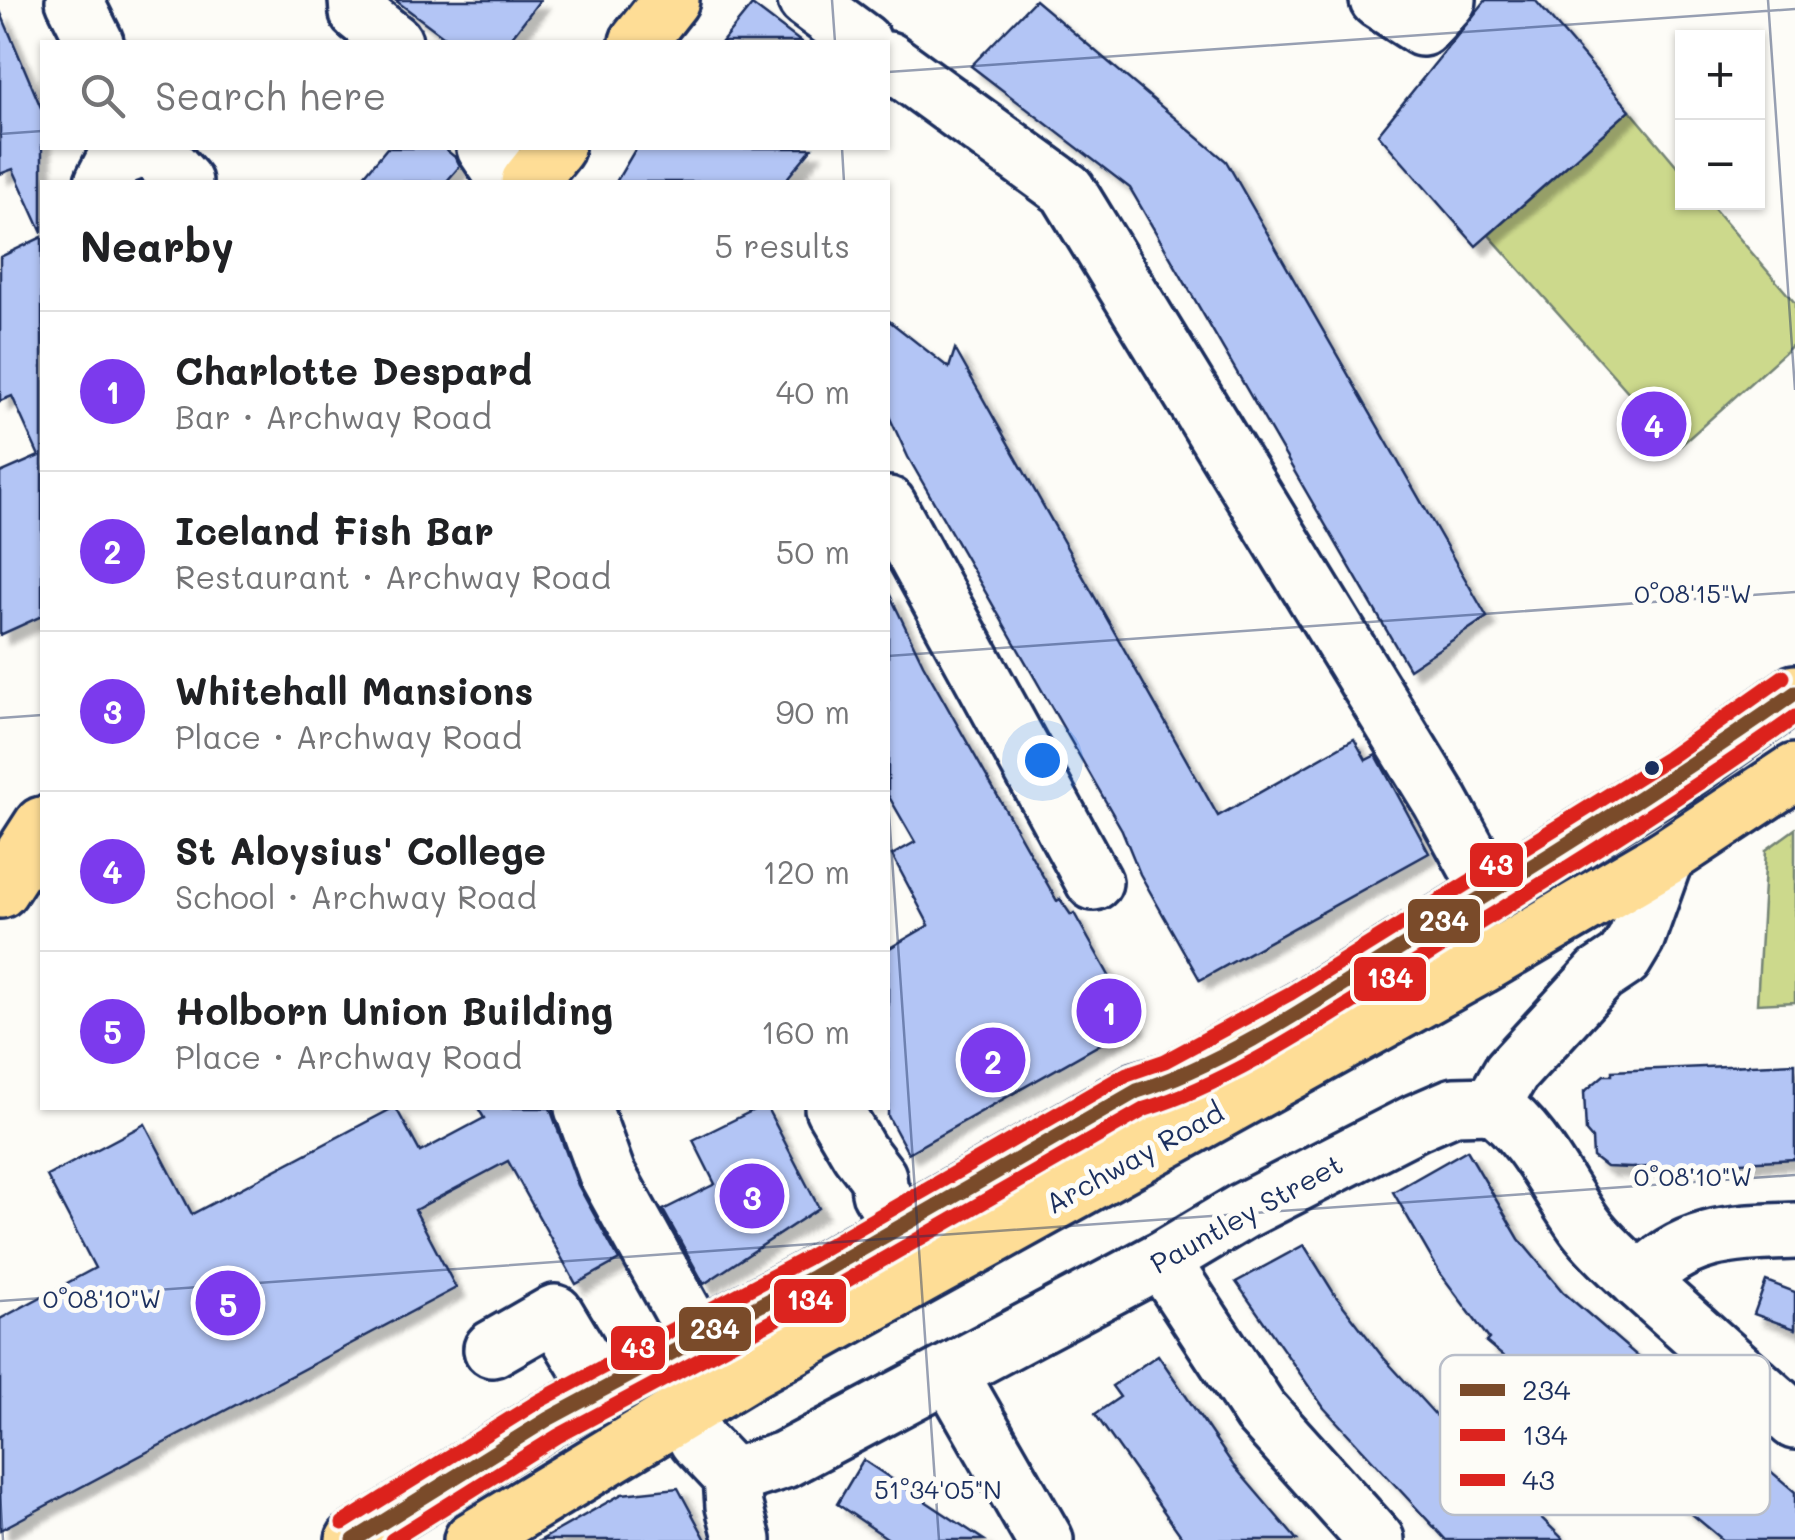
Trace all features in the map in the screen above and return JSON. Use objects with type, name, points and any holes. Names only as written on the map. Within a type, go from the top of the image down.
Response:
[{"type":"main road","points":[[640,40],[671,0]]},
{"type":"main road","points":[[532,180],[554,150]]},
{"type":"main road","name":"Archway Road","points":[[1250,1065],[1301,1010],[1680,775],[1795,693]]},
{"type":"main road","name":"Archway Road","points":[[472,1540],[1250,1065],[1464,975],[1665,858],[1795,772]]},
{"type":"main road","points":[[0,890],[40,828]]},
{"type":"main road","name":"Archway Road","points":[[354,1540],[548,1419],[698,1340],[1137,1091],[1148,1052],[1175,1036],[1215,1024],[1250,1065]]},
{"type":"street","points":[[74,0],[94,40]]},
{"type":"street","points":[[358,0],[358,13],[392,40]]},
{"type":"street","points":[[806,0],[860,40]]},
{"type":"street","points":[[1378,0],[1422,28],[1448,0]]},
{"type":"street","points":[[890,61],[1067,190],[1441,802],[1491,893]]},
{"type":"street","points":[[104,180],[115,159],[140,150]]},
{"type":"street","points":[[148,150],[182,180]]},
{"type":"street","points":[[486,150],[507,180]]},
{"type":"street","points":[[890,508],[1094,882]]},
{"type":"street","points":[[1665,858],[1636,939],[1624,958],[1600,975],[1512,1072],[1492,1105],[1508,1115],[1528,1140],[1588,1230],[1721,1355]]},
{"type":"street","name":"Pauntley Street","points":[[732,1477],[784,1460],[950,1374],[1244,1211],[1416,1122],[1454,1106],[1492,1105]]},
{"type":"street","points":[[584,1110],[608,1174],[698,1340]]},
{"type":"street","points":[[846,1130],[878,1176],[880,1192],[902,1224]]},
{"type":"street","points":[[1640,1282],[1656,1265],[1692,1242],[1740,1233],[1795,1231]]},
{"type":"street","points":[[1161,1260],[1260,1411],[1376,1540]]},
{"type":"street","points":[[492,1349],[555,1312],[602,1391]]},
{"type":"street","points":[[950,1374],[1046,1540]]},
{"type":"street","points":[[1770,1399],[1795,1421]]},
{"type":"street","points":[[684,1412],[697,1440],[732,1477],[734,1506],[743,1540]]},
{"type":"green space","points":[[1630,110],[1675,164],[1675,210],[1715,210],[1795,303],[1795,343],[1678,448],[1489,235]]},
{"type":"green space","points":[[1795,829],[1795,1002],[1757,1004],[1766,850]]},
{"type":"building","points":[[395,0],[540,0],[510,40],[448,40]]},
{"type":"building","points":[[1035,0],[1226,161],[1487,617],[1409,669],[1130,188],[971,66]]},
{"type":"building","points":[[1486,0],[1535,0],[1630,110],[1476,246],[1378,134]]},
{"type":"building","points":[[752,5],[798,40],[724,40]]},
{"type":"building","points":[[0,11],[40,105],[40,229],[13,169],[0,174]]},
{"type":"building","points":[[385,150],[446,150],[460,166],[448,180],[361,180]]},
{"type":"building","points":[[635,150],[810,150],[786,180],[617,180]]},
{"type":"building","points":[[40,238],[40,617],[0,635],[0,473],[39,456],[12,396],[0,401],[0,257]]},
{"type":"building","points":[[890,322],[949,368],[955,349],[1218,816],[1354,739],[1366,760],[1376,755],[1429,853],[1200,980],[1140,874],[1122,830],[908,457],[890,418]]},
{"type":"building","points":[[890,595],[923,664],[1057,901],[1060,899],[1071,915],[1074,913],[1136,1024],[908,1153],[888,1116],[890,948],[929,925],[892,855],[915,842],[890,798]]},
{"type":"building","points":[[1795,1063],[1795,1159],[1631,1168],[1606,1167],[1593,1157],[1592,1139],[1586,1132],[1584,1092],[1604,1075],[1612,1075],[1612,1071]]},
{"type":"building","points":[[389,1110],[397,1110],[420,1152],[484,1118],[479,1110],[551,1110],[578,1185],[619,1260],[576,1284],[508,1161],[415,1210],[456,1288],[0,1530],[0,1319],[95,1268],[47,1176],[145,1124],[192,1214]]},
{"type":"building","points":[[754,1110],[768,1110],[819,1208],[704,1284],[663,1210],[715,1184],[693,1140]]},
{"type":"building","points":[[1467,1150],[1519,1239],[1563,1292],[1636,1355],[1502,1355],[1486,1342],[1489,1339],[1440,1273],[1393,1192]]},
{"type":"building","points":[[1304,1245],[1335,1295],[1382,1356],[1440,1420],[1440,1515],[1539,1515],[1564,1540],[1446,1540],[1324,1408],[1236,1282]]},
{"type":"building","points":[[1766,1281],[1795,1292],[1795,1329],[1754,1314]]},
{"type":"building","points":[[1158,1355],[1233,1465],[1297,1540],[1184,1540],[1095,1414],[1120,1397],[1112,1386]]},
{"type":"building","points":[[863,1460],[984,1540],[890,1540],[837,1504]]},
{"type":"building","points":[[1770,1470],[1795,1492],[1795,1540],[1723,1540],[1693,1515],[1770,1515]]},
{"type":"building","points":[[678,1488],[706,1540],[541,1540],[622,1494]]},
{"type":"transit line","name":"43","points":[[343,1523],[539,1401],[803,1260],[1127,1074],[1165,1061],[1291,993],[1668,758],[1783,677]]},
{"type":"transit line","name":"234","points":[[354,1540],[548,1419],[813,1277],[1137,1091],[1205,1064],[1274,1027],[1601,822],[1795,693]]},
{"type":"transit line","name":"134","points":[[392,1540],[558,1436],[823,1294],[1145,1109],[1213,1082],[1282,1045],[1605,844],[1795,717]]},
{"type":"place","name":"St Aloysius' College","points":[[1654,424]]},
{"type":"place","name":"Charlotte Despard","points":[[1109,1011]]},
{"type":"place","name":"Iceland Fish Bar","points":[[993,1060]]},
{"type":"place","name":"Whitehall Mansions","points":[[752,1196]]},
{"type":"place","name":"Holborn Union Building","points":[[228,1303]]}]
